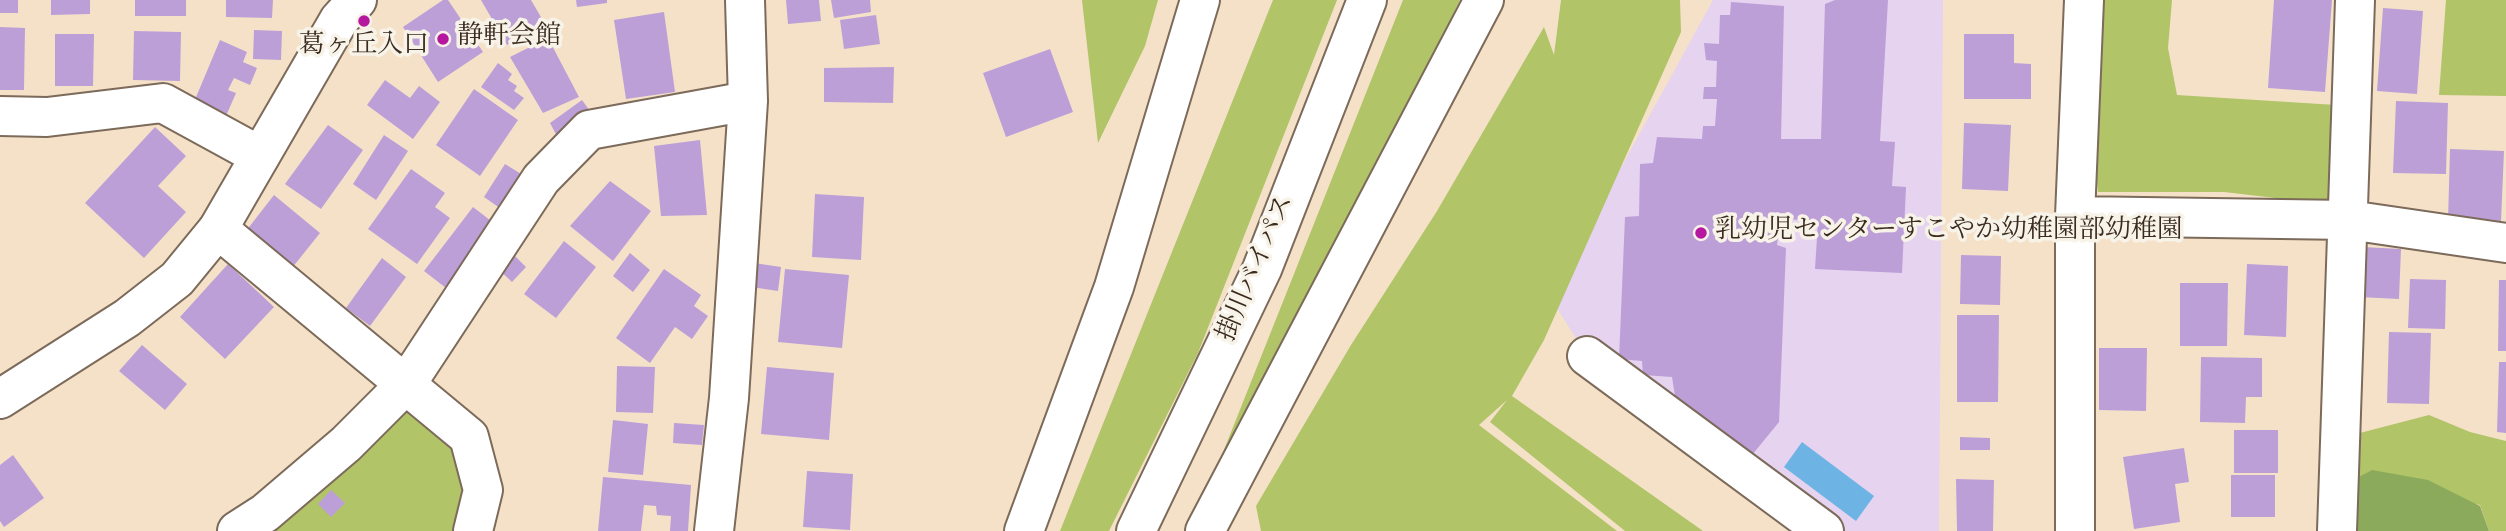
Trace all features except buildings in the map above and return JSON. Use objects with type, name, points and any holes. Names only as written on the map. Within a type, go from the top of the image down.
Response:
[{"type":"main road","points":[[0,399],[127,318],[177,279],[218,229],[339,20],[357,0]]},
{"type":"main road","points":[[714,531],[729,398],[748,101],[745,0]]},
{"type":"main road","points":[[1024,531],[1114,287],[1200,0]]},
{"type":"main road","name":"掛川バイパス","points":[[1136,531],[1262,269],[1367,0]]},
{"type":"main road","points":[[1205,531],[1484,0]]},
{"type":"main road","points":[[2075,531],[2075,216],[2084,0]]},
{"type":"main road","points":[[2337,531],[2355,0]]},
{"type":"main road","points":[[237,531],[265,513],[346,444],[407,383],[541,179],[589,130],[748,101]]},
{"type":"main road","points":[[0,116],[47,117],[163,103],[260,156]]},
{"type":"main road","points":[[2075,216],[2349,220],[2506,243]]},
{"type":"main road","points":[[218,229],[469,437],[483,489],[473,531]]},
{"type":"main road","points":[[1587,356],[1824,531]]},
{"type":"shaded area","points":[[1713,0],[1943,0],[1939,531],[1834,531],[1587,356],[1550,297]]},
{"type":"green space","points":[[1082,0],[1158,0],[1145,46],[1098,143]]},
{"type":"green space","points":[[1273,0],[1337,0],[1198,353],[1109,531],[1060,531]]},
{"type":"green space","points":[[1403,0],[1460,0],[1334,268],[1208,490]]},
{"type":"green space","points":[[1561,0],[1680,0],[1681,32],[1544,340],[1512,396],[1703,531],[1625,531],[1490,422],[1507,400],[1479,425],[1617,531],[1261,531],[1256,506],[1351,345],[1437,211],[1544,27],[1554,55]]},
{"type":"green space","points":[[2102,0],[2172,0],[2168,48],[2177,95],[2352,106],[2335,205],[2224,192],[2098,192],[2092,134]]},
{"type":"green space","points":[[2446,0],[2506,0],[2506,96],[2439,95]]},
{"type":"green space","points":[[411,408],[441,429],[457,459],[468,493],[459,531],[271,531],[354,447]]},
{"type":"green space","points":[[2429,415],[2470,432],[2506,441],[2506,531],[2489,531],[2480,505],[2357,478],[2356,434]]},
{"type":"green space","points":[[2372,470],[2428,480],[2480,506],[2489,531],[2349,531],[2357,478]]},
{"type":"water","points":[[1802,442],[1874,496],[1856,521],[1784,467]]},
{"type":"place","name":"葛ヶ丘入口","points":[[364,21]]},
{"type":"place","name":"静軒会館","points":[[443,39]]},
{"type":"place","name":"乳幼児センターすこやか幼稚園部幼稚園","points":[[1701,233]]}]
